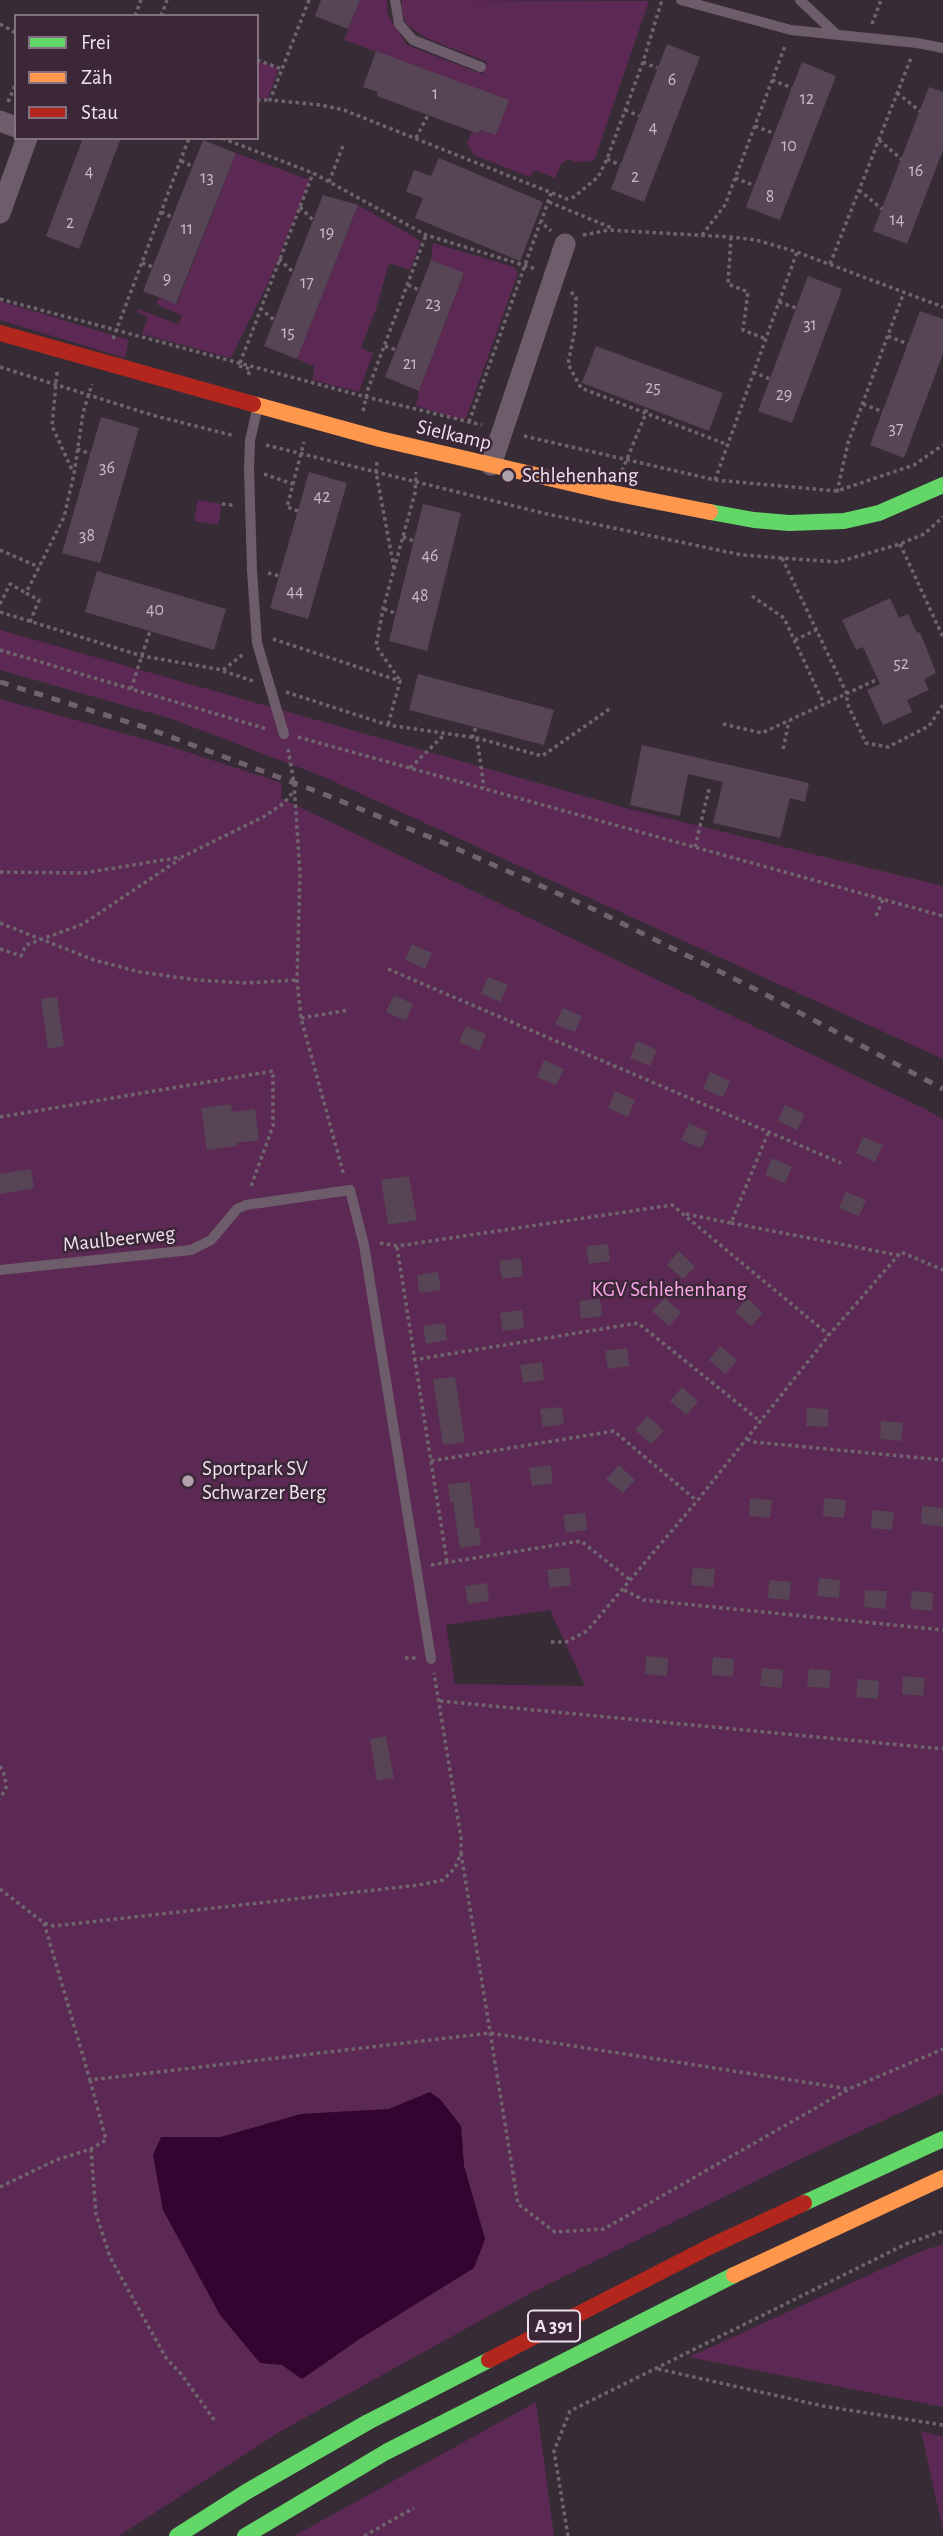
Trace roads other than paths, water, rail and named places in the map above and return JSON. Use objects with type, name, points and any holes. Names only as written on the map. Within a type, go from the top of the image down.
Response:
[{"type":"main road","name":"Sielkamp","points":[[0,333],[380,439],[704,512],[789,523],[844,521],[879,513],[943,485]]},
{"type":"main road","name":"A 391","points":[[177,2536],[246,2492],[380,2416],[711,2246],[943,2138]]},
{"type":"main road","name":"A 391","points":[[244,2536],[386,2452],[731,2276],[943,2178]]},
{"type":"street","points":[[0,213],[26,140]]},
{"type":"street","points":[[491,465],[565,244]]},
{"type":"lane","points":[[395,0],[399,23],[413,40],[481,67]]},
{"type":"lane","points":[[681,0],[791,30],[943,48]]},
{"type":"lane","points":[[800,0],[836,34]]},
{"type":"lane","points":[[258,405],[250,440],[249,469],[257,643],[284,734]]},
{"type":"lane","name":"Maulbeerweg","points":[[0,1270],[191,1250],[211,1240],[237,1209],[246,1205],[350,1190],[364,1245],[431,1659]]},
{"type":"railway","points":[[0,682],[147,728],[321,793],[444,843],[593,909],[759,991],[943,1089]]},
{"type":"place","name":"Schlehenhang","points":[[508,476]]},
{"type":"place","name":"Sportpark SV Schwarzer Berg","points":[[188,1481]]},
{"type":"park label","name":"KGV Schlehenhang","points":[[669,1290]]}]
